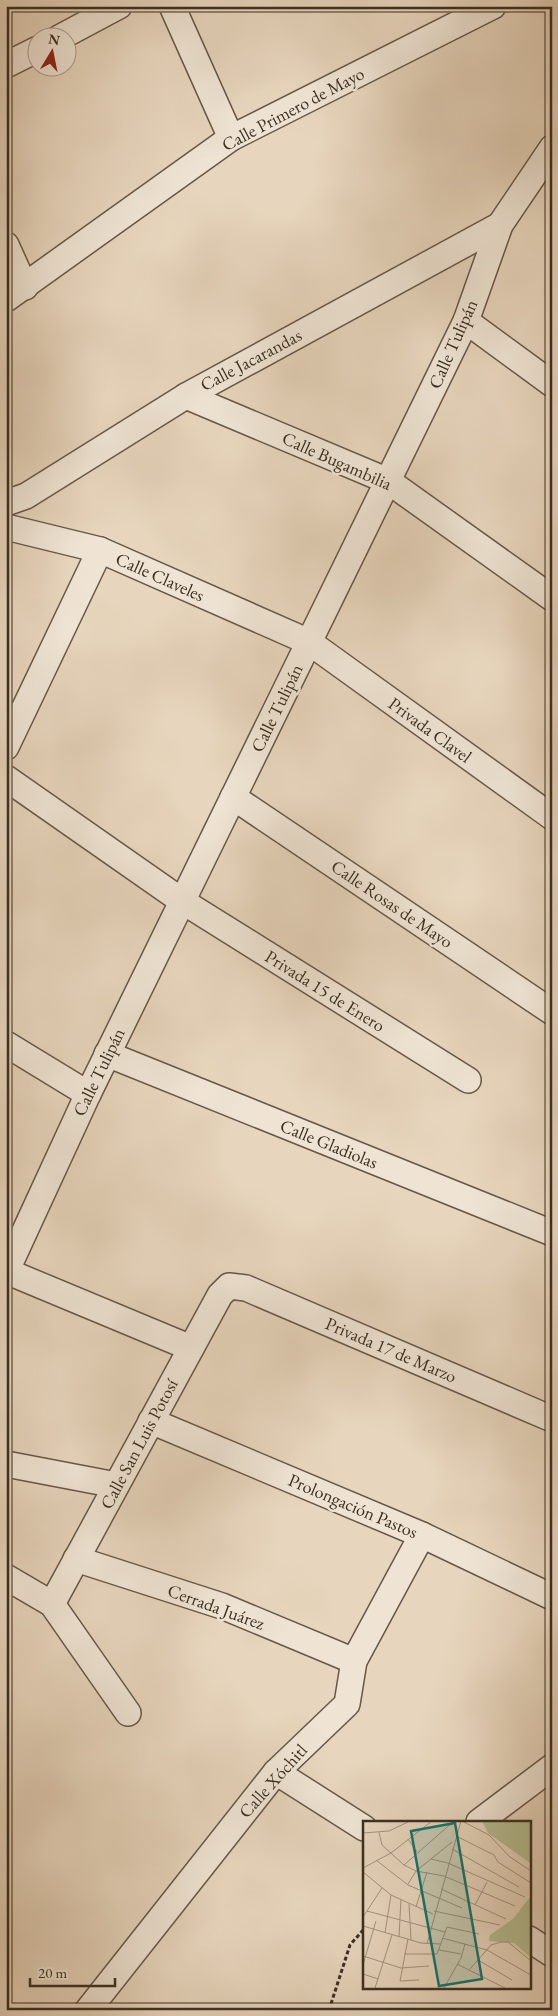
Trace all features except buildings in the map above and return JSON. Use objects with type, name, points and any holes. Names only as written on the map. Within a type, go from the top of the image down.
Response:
[{"type":"street","points":[[78,28],[119,6]]},
{"type":"street","points":[[172,6],[231,138]]},
{"type":"street","name":"Calle Primero de Mayo","points":[[16,293],[231,138],[493,6]]},
{"type":"street","points":[[6,65],[28,54]]},
{"type":"street","name":"Calle Tulipán","points":[[6,1271],[107,1054],[466,321],[500,225],[548,162]]},
{"type":"street","name":"Calle Jacarandas","points":[[6,504],[26,496],[186,396],[500,225]]},
{"type":"street","points":[[6,245],[16,293]]},
{"type":"street","points":[[466,321],[552,384]]},
{"type":"street","name":"Calle Bugambilia","points":[[186,396],[388,481],[552,598]]},
{"type":"street","name":"Calle Claveles","points":[[6,527],[100,550],[309,642]]},
{"type":"street","points":[[6,747],[100,550]]},
{"type":"street","name":"Privada Clavel","points":[[309,642],[552,818]]},
{"type":"street","name":"Privada 15 de Enero","points":[[6,778],[182,901],[468,1080]]},
{"type":"street","name":"Calle Rosas de Mayo","points":[[233,797],[552,1012]]},
{"type":"street","points":[[6,1044],[88,1094]]},
{"type":"street","name":"Calle Gladiolas","points":[[107,1054],[552,1233]]},
{"type":"street","points":[[6,1271],[190,1348]]},
{"type":"street","name":"Calle San Luis Potosí","points":[[52,1604],[190,1348],[220,1295],[229,1286]]},
{"type":"street","name":"Privada 17 de Marzo","points":[[229,1286],[246,1288],[552,1419]]},
{"type":"street","name":"Prolongación Pastos","points":[[151,1421],[422,1535],[552,1598]]},
{"type":"street","points":[[6,1464],[116,1485]]},
{"type":"street","name":"Calle Xóchitl","points":[[88,2010],[276,1772],[347,1704],[354,1661],[422,1535]]},
{"type":"street","name":"Cerrada Juárez","points":[[76,1559],[222,1606],[354,1661]]},
{"type":"street","points":[[6,1577],[52,1604],[128,1713]]},
{"type":"street","points":[[480,1821],[552,1767]]},
{"type":"street","points":[[276,1772],[363,1827]]},
{"type":"street","points":[[530,1940],[552,1954]]},
{"type":"path","points":[[329,2010],[350,1945],[363,1930]]}]
